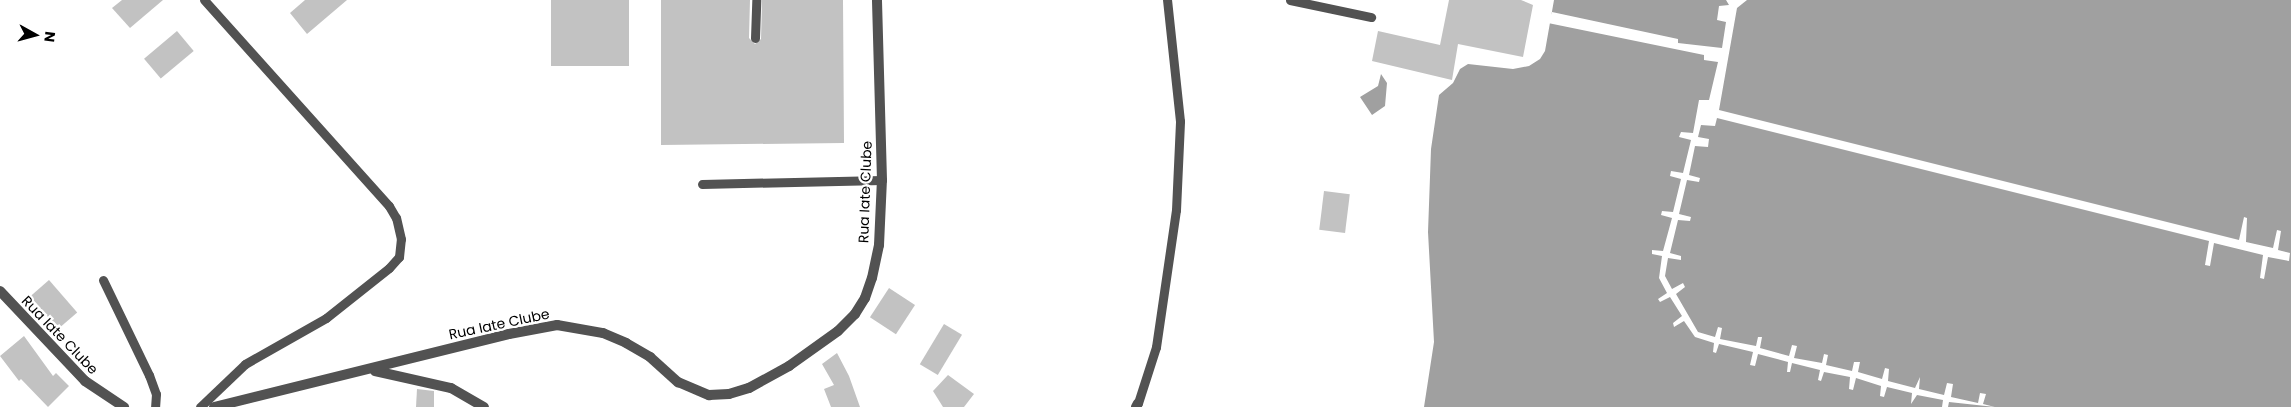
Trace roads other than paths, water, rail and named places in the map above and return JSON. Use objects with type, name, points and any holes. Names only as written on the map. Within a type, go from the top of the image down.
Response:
[{"type":"street","name":"Rua Iate Clube","points":[[214,407],[371,370],[458,346],[557,325],[604,333],[626,343],[695,391],[729,394],[749,388],[789,366],[838,331],[865,298],[879,246],[882,180],[877,0]]},
{"type":"street","name":"Rua Iate Clube","points":[[1,294],[84,381],[124,407]]},
{"type":"street","points":[[371,370],[451,388],[484,407]]},
{"type":"lane","points":[[200,407],[245,364],[326,318],[390,268],[399,257],[401,239],[396,218],[389,206],[204,0]]},
{"type":"lane","points":[[755,38],[756,0]]},
{"type":"lane","points":[[1137,405],[1156,347],[1176,210],[1180,121],[1167,0]]},
{"type":"lane","points":[[1290,0],[1371,17]]},
{"type":"lane","points":[[702,184],[882,180]]},
{"type":"lane","points":[[103,280],[150,376],[156,394],[155,407]]}]
